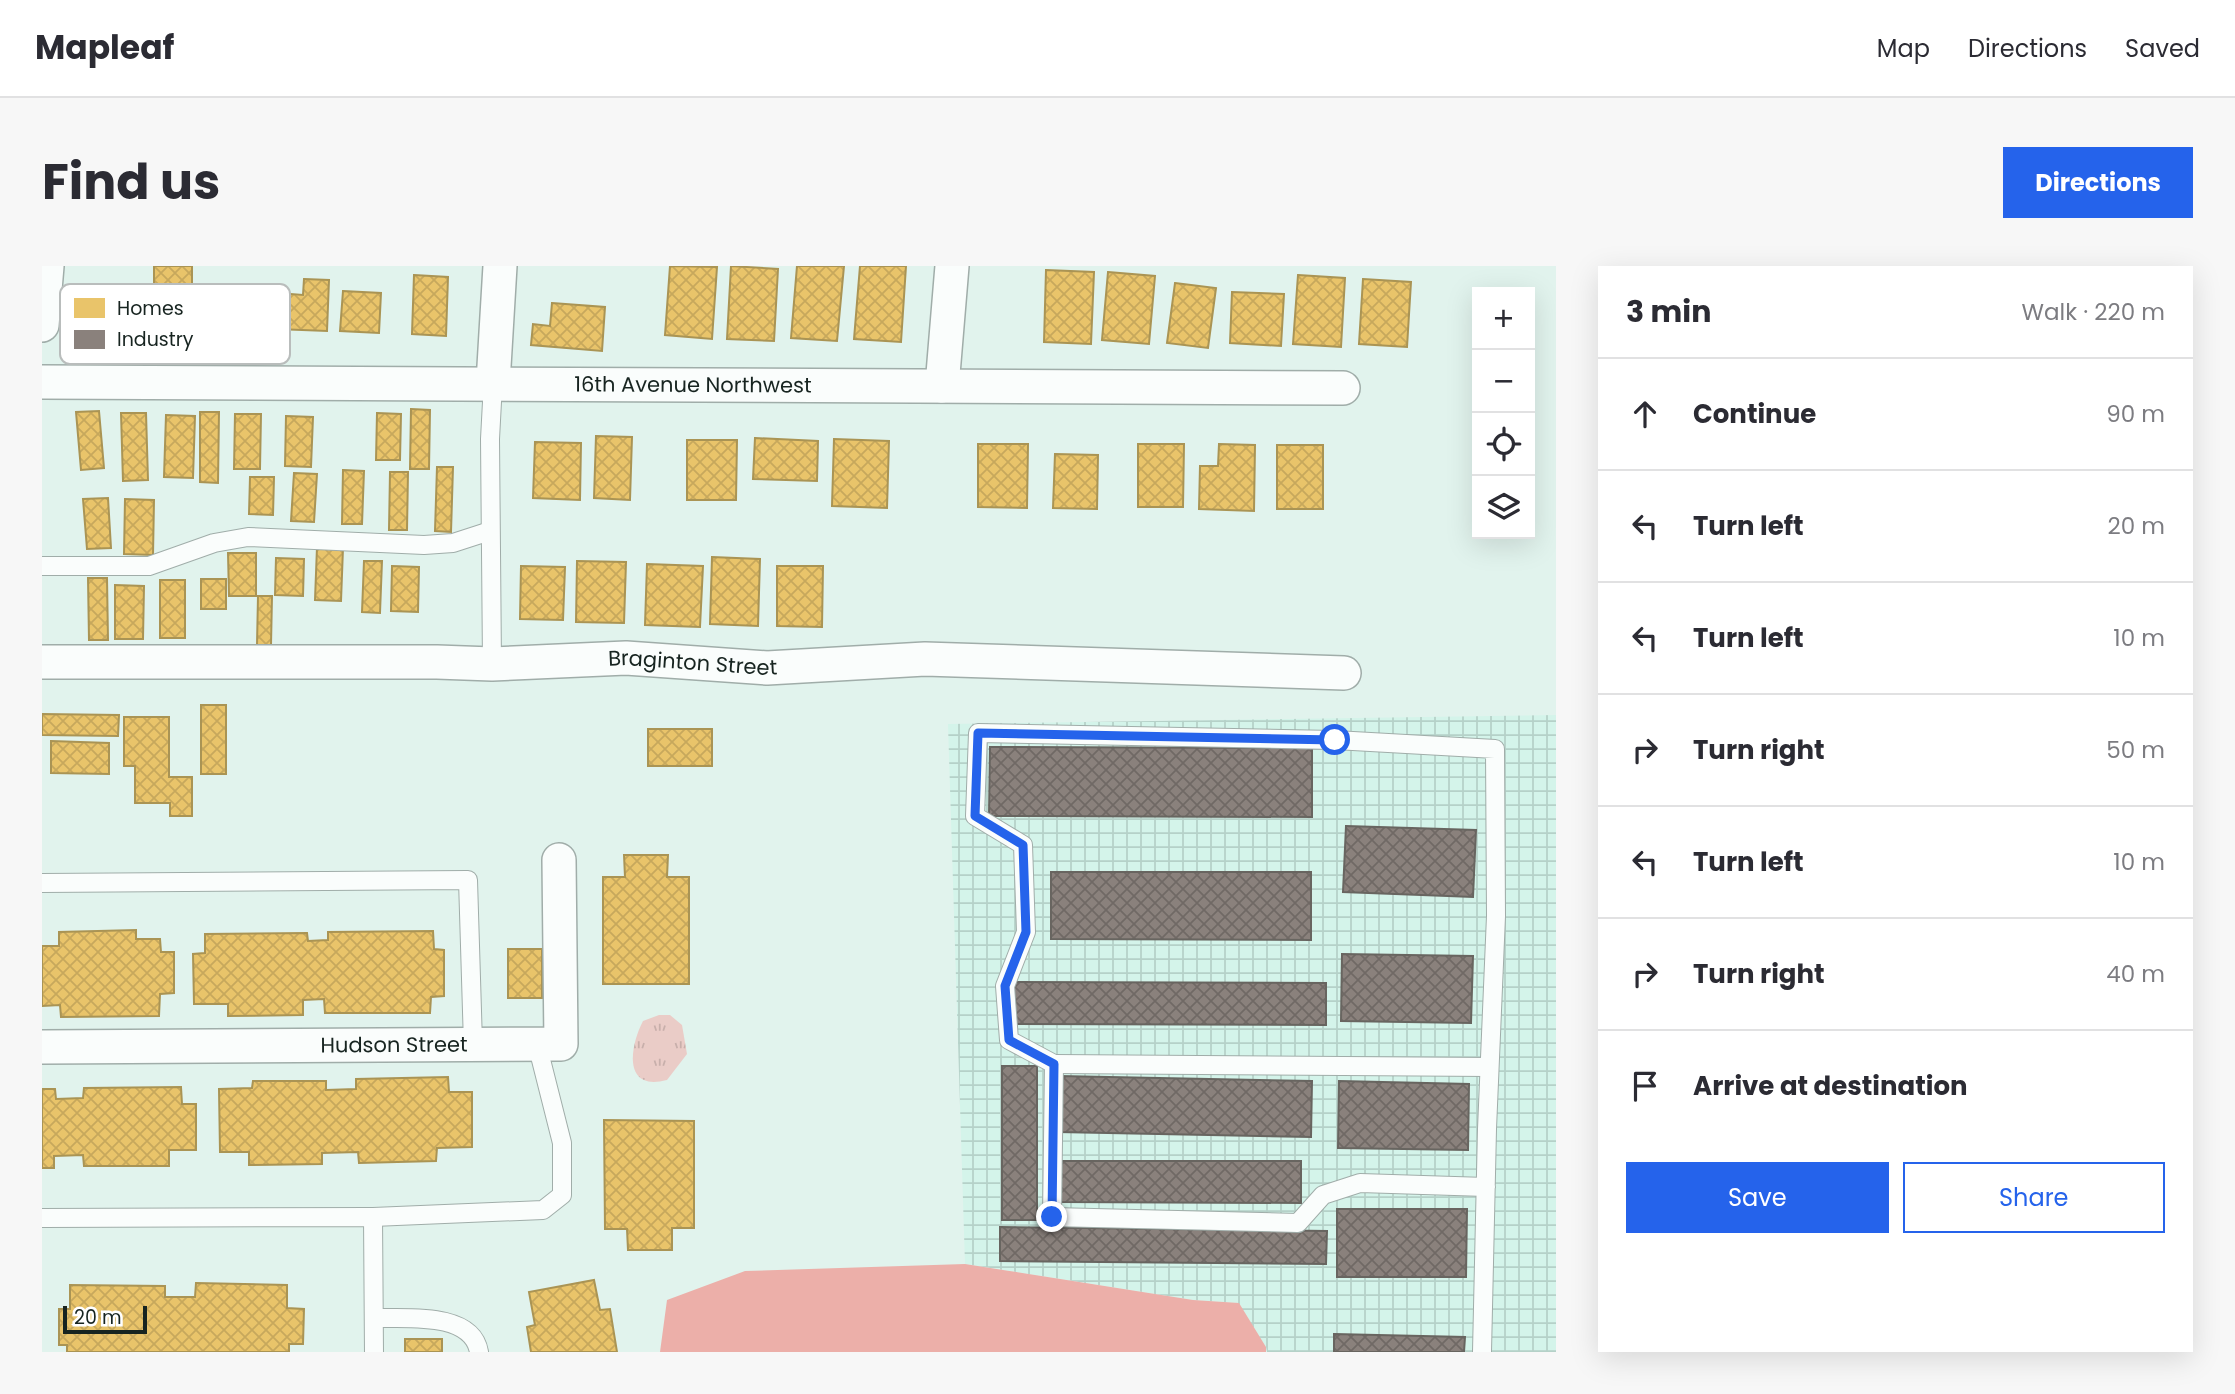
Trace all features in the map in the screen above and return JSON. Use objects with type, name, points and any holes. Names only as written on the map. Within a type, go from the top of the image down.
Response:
[{"type":"street","points":[[42,325],[47,266]]},
{"type":"street","points":[[493,383],[499,266]]},
{"type":"street","points":[[942,386],[952,266]]},
{"type":"street","name":"16th Avenue Northwest","points":[[42,383],[1343,388]]},
{"type":"street","name":"Braginton Street","points":[[42,662],[492,664],[626,658],[767,668],[925,659],[1344,673]]},
{"type":"street","name":"Hudson Street","points":[[42,1047],[561,1044],[559,860]]},
{"type":"lane","points":[[492,664],[490,531],[493,383]]},
{"type":"lane","points":[[42,566],[149,566],[214,542],[248,537],[424,545],[453,543],[490,531]]},
{"type":"lane","points":[[1482,1352],[1489,1067],[1496,916],[1495,749],[1335,740],[978,733],[975,816],[1023,845],[1026,932],[1005,986],[1009,1040],[1054,1064],[1489,1067]]},
{"type":"lane","points":[[42,883],[468,880],[473,1044]]},
{"type":"lane","points":[[42,1218],[373,1217],[543,1210],[562,1195],[562,1143],[537,1044]]},
{"type":"lane","points":[[1054,1064],[1052,1217],[1298,1223],[1323,1195],[1360,1183],[1486,1187]]},
{"type":"lane","points":[[373,1217],[374,1352]]},
{"type":"lane","points":[[373,1318],[423,1319],[455,1324],[469,1331],[478,1345],[479,1352]]},
{"type":"shaded area","points":[[1556,715],[1556,1352],[1267,1352],[1238,1303],[1193,1300],[965,1264],[948,724]]},
{"type":"shaded area","points":[[965,1264],[1193,1300],[1239,1303],[1266,1347],[1266,1352],[660,1352],[667,1300],[745,1271]]},
{"type":"green space","points":[[659,1015],[670,1015],[682,1025],[687,1054],[667,1080],[653,1082],[642,1079],[636,1073],[633,1054],[643,1021]]},
{"type":"building: Homes","points":[[154,266],[192,266],[192,284],[154,284]]},
{"type":"building: Homes","points":[[670,266],[717,267],[712,339],[665,335]]},
{"type":"building: Homes","points":[[731,266],[778,269],[774,341],[727,339]]},
{"type":"building: Homes","points":[[797,266],[844,266],[837,341],[791,338]]},
{"type":"building: Homes","points":[[860,266],[906,266],[901,342],[854,339]]},
{"type":"building: Homes","points":[[1046,270],[1094,272],[1091,344],[1044,342]]},
{"type":"building: Homes","points":[[1108,272],[1155,276],[1149,344],[1102,340]]},
{"type":"building: Homes","points":[[414,275],[448,277],[446,336],[412,334]]},
{"type":"building: Homes","points":[[1298,275],[1345,278],[1341,347],[1293,344]]},
{"type":"building: Homes","points":[[304,279],[329,280],[327,331],[290,330],[290,294],[303,295]]},
{"type":"building: Homes","points":[[1363,279],[1411,282],[1407,347],[1359,344]]},
{"type":"building: Homes","points":[[1175,283],[1216,288],[1208,348],[1167,343]]},
{"type":"building: Homes","points":[[343,291],[381,293],[379,333],[340,331]]},
{"type":"building: Homes","points":[[1232,292],[1284,294],[1281,346],[1230,343]]},
{"type":"building: Homes","points":[[552,303],[605,307],[602,351],[531,345],[533,324],[550,326]]},
{"type":"building: Homes","points":[[411,409],[430,410],[429,469],[410,469]]},
{"type":"building: Homes","points":[[99,411],[104,468],[81,470],[76,412]]},
{"type":"building: Homes","points":[[200,412],[219,412],[218,483],[200,482]]},
{"type":"building: Homes","points":[[121,413],[146,413],[148,480],[123,481]]},
{"type":"building: Homes","points":[[377,413],[401,414],[400,460],[376,460]]},
{"type":"building: Homes","points":[[235,414],[261,414],[260,469],[234,469]]},
{"type":"building: Homes","points":[[166,415],[195,416],[193,478],[164,477]]},
{"type":"building: Homes","points":[[286,416],[313,417],[311,467],[285,466]]},
{"type":"building: Homes","points":[[596,436],[632,437],[630,500],[594,498]]},
{"type":"building: Homes","points":[[755,438],[818,441],[817,481],[753,479]]},
{"type":"building: Homes","points":[[834,439],[889,441],[887,508],[832,506]]},
{"type":"building: Homes","points":[[687,440],[737,440],[736,500],[687,500]]},
{"type":"building: Homes","points":[[535,442],[581,443],[580,500],[533,498]]},
{"type":"building: Homes","points":[[978,444],[1028,444],[1027,508],[978,507]]},
{"type":"building: Homes","points":[[1138,444],[1184,444],[1183,507],[1138,507]]},
{"type":"building: Homes","points":[[1219,444],[1255,445],[1254,511],[1199,509],[1200,466],[1218,466]]},
{"type":"building: Homes","points":[[1277,445],[1323,445],[1323,509],[1277,509]]},
{"type":"building: Homes","points":[[1055,454],[1098,455],[1097,509],[1053,508]]},
{"type":"building: Homes","points":[[437,467],[453,467],[451,532],[435,531]]},
{"type":"building: Homes","points":[[343,470],[364,471],[362,524],[342,524]]},
{"type":"building: Homes","points":[[390,472],[408,472],[407,530],[389,530]]},
{"type":"building: Homes","points":[[294,473],[317,474],[314,522],[291,521]]},
{"type":"building: Homes","points":[[250,477],[274,477],[273,515],[249,514]]},
{"type":"building: Homes","points":[[108,498],[111,548],[87,549],[83,499]]},
{"type":"building: Homes","points":[[125,499],[154,500],[153,555],[124,554]]},
{"type":"building: Homes","points":[[317,547],[343,548],[341,601],[315,600]]},
{"type":"building: Homes","points":[[228,553],[256,553],[256,596],[229,596]]},
{"type":"building: Homes","points":[[712,557],[760,559],[758,626],[710,624]]},
{"type":"building: Homes","points":[[276,558],[304,559],[303,596],[275,595]]},
{"type":"building: Homes","points":[[364,561],[382,561],[380,613],[362,612]]},
{"type":"building: Homes","points":[[577,561],[626,562],[624,623],[576,622]]},
{"type":"building: Homes","points":[[647,564],[703,566],[700,627],[645,625]]},
{"type":"building: Homes","points":[[392,566],[419,567],[418,612],[391,611]]},
{"type":"building: Homes","points":[[521,566],[565,567],[563,620],[520,619]]},
{"type":"building: Homes","points":[[777,566],[823,566],[822,627],[777,626]]},
{"type":"building: Homes","points":[[88,578],[107,578],[108,640],[89,640]]},
{"type":"building: Homes","points":[[201,579],[226,579],[226,609],[201,609]]},
{"type":"building: Homes","points":[[160,580],[185,580],[185,638],[160,638]]},
{"type":"building: Homes","points":[[115,585],[144,586],[143,639],[115,639]]},
{"type":"building: Homes","points":[[258,596],[272,596],[271,645],[257,645]]},
{"type":"building: Homes","points":[[201,705],[226,705],[226,774],[201,774]]},
{"type":"building: Homes","points":[[42,714],[119,715],[118,736],[42,735]]},
{"type":"building: Homes","points":[[124,717],[169,717],[169,777],[192,777],[192,816],[170,816],[170,803],[135,803],[135,766],[124,766]]},
{"type":"building: Homes","points":[[648,729],[712,729],[712,766],[648,766]]},
{"type":"building: Homes","points":[[51,741],[109,743],[109,774],[51,773]]},
{"type":"building: Homes","points":[[624,855],[668,855],[667,877],[689,877],[689,984],[603,984],[603,877],[625,877]]},
{"type":"building: Homes","points":[[136,930],[136,939],[160,939],[161,952],[174,952],[174,993],[160,994],[159,1016],[61,1017],[60,1005],[42,1006],[42,946],[59,946],[59,932]]},
{"type":"building: Homes","points":[[433,931],[434,949],[444,950],[444,996],[431,997],[430,1013],[325,1013],[324,999],[303,1000],[303,1015],[228,1016],[228,1004],[194,1004],[193,954],[205,953],[205,934],[307,933],[308,941],[328,940],[328,932]]},
{"type":"building: Homes","points":[[508,949],[542,949],[542,998],[508,998]]},
{"type":"building: Homes","points":[[448,1077],[449,1092],[472,1092],[472,1147],[437,1148],[436,1161],[359,1163],[358,1152],[322,1153],[322,1164],[249,1165],[249,1152],[220,1152],[219,1089],[252,1088],[253,1081],[326,1081],[326,1090],[356,1089],[356,1079]]},
{"type":"building: Homes","points":[[181,1087],[182,1104],[196,1104],[196,1150],[169,1150],[169,1166],[84,1166],[83,1155],[54,1156],[54,1168],[42,1168],[42,1089],[55,1089],[56,1099],[83,1098],[84,1088]]},
{"type":"building: Homes","points":[[604,1120],[694,1121],[694,1228],[672,1228],[672,1250],[628,1250],[627,1229],[605,1229]]},
{"type":"building: Homes","points":[[594,1280],[600,1310],[610,1309],[617,1352],[531,1352],[527,1327],[535,1325],[529,1292]]},
{"type":"building: Homes","points":[[196,1283],[287,1285],[287,1308],[304,1309],[303,1344],[289,1344],[289,1352],[67,1352],[67,1345],[59,1345],[59,1309],[70,1309],[70,1285],[165,1286],[165,1297],[195,1297]]},
{"type":"building: Homes","points":[[405,1339],[442,1339],[442,1352],[405,1352]]},
{"type":"building: Industry","points":[[990,747],[1312,748],[1312,817],[989,816]]},
{"type":"building: Industry","points":[[1346,826],[1476,830],[1473,897],[1343,892]]},
{"type":"building: Industry","points":[[1051,872],[1311,872],[1311,940],[1051,939]]},
{"type":"building: Industry","points":[[1342,954],[1473,956],[1471,1023],[1341,1021]]},
{"type":"building: Industry","points":[[1012,982],[1326,983],[1326,1025],[1012,1024]]},
{"type":"building: Industry","points":[[1002,1066],[1037,1066],[1037,1220],[1002,1220]]},
{"type":"building: Industry","points":[[1059,1076],[1312,1081],[1311,1137],[1058,1132]]},
{"type":"building: Industry","points":[[1339,1081],[1469,1084],[1468,1150],[1338,1148]]},
{"type":"building: Industry","points":[[1059,1161],[1301,1161],[1301,1203],[1059,1202]]},
{"type":"building: Industry","points":[[1337,1209],[1467,1209],[1466,1277],[1337,1277]]},
{"type":"building: Industry","points":[[1000,1227],[1327,1231],[1326,1264],[1000,1261]]},
{"type":"building: Industry","points":[[1334,1334],[1465,1337],[1464,1352],[1334,1352]]},
{"type":"route","points":[[1052,1217],[1054,1064],[1009,1040],[1005,986],[1026,932],[1023,845],[975,816],[978,733],[1335,740]]}]
